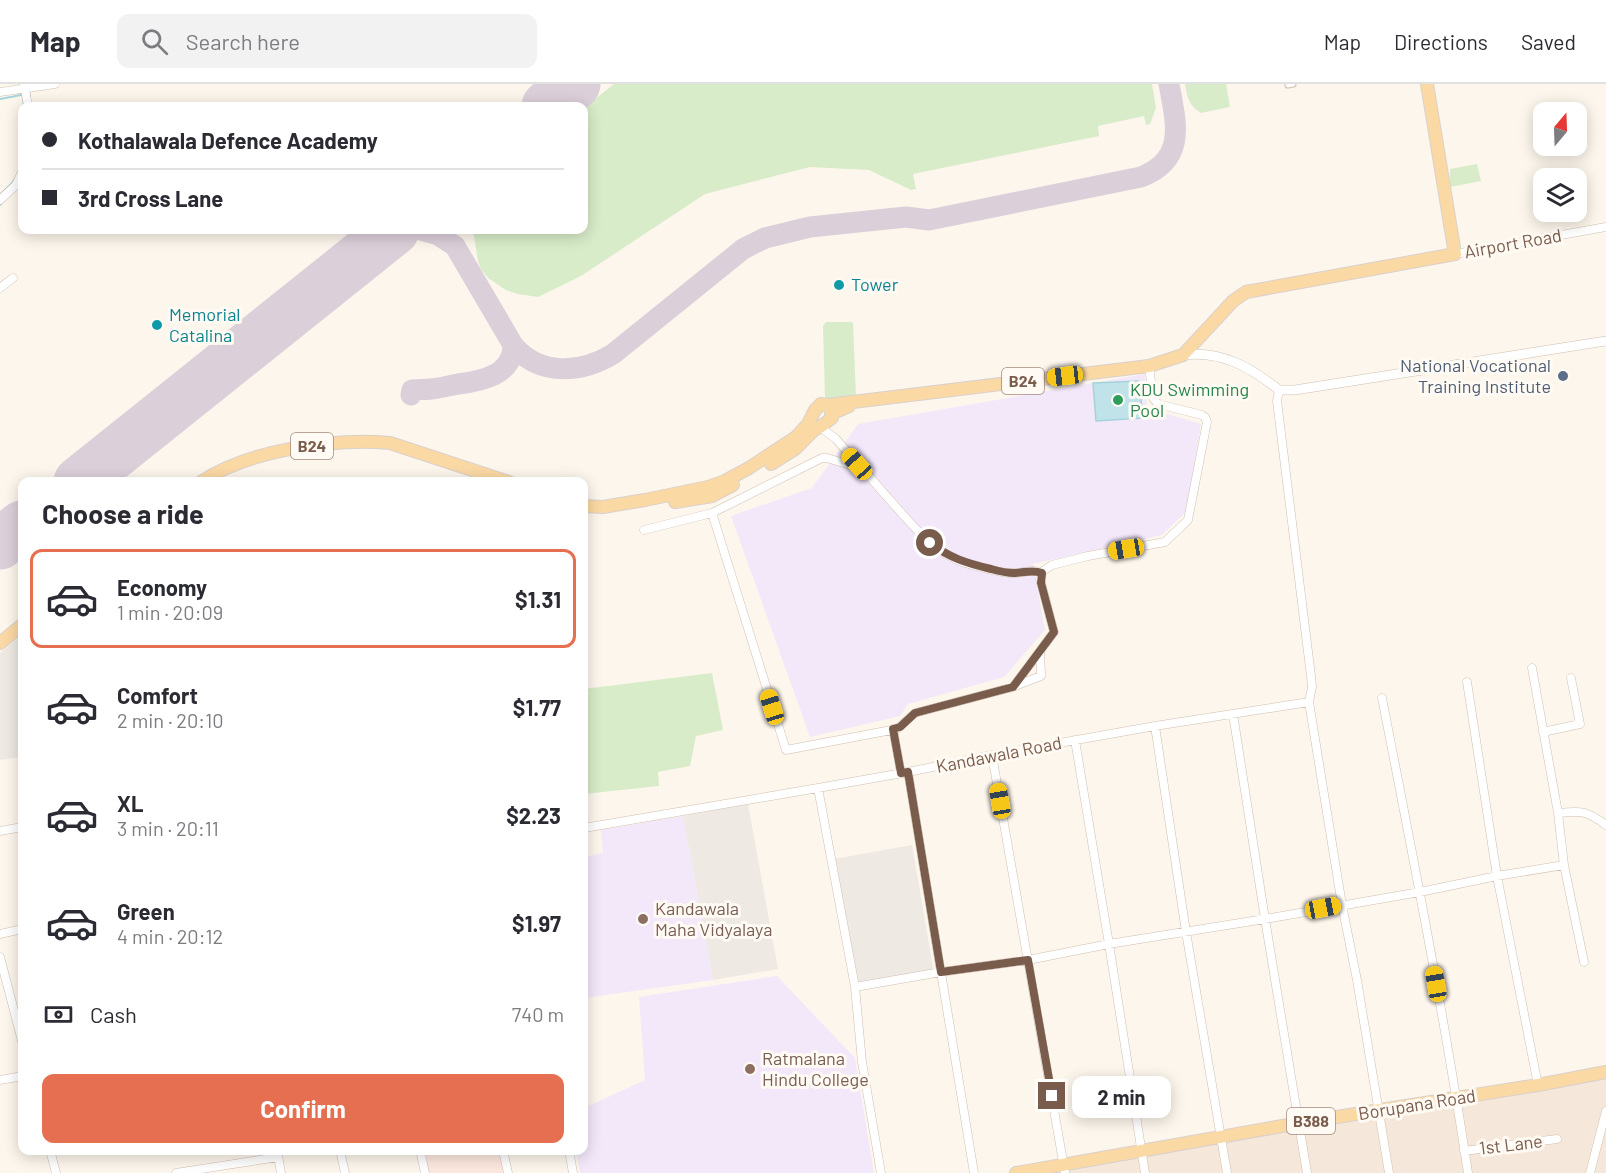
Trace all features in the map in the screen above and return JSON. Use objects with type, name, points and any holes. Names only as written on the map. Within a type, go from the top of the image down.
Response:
[{"type":"main road","points":[[1427,84],[1455,254]]},
{"type":"main road","name":"B24","points":[[830,412],[861,401],[1149,366],[1183,355],[1233,301],[1246,292],[1455,254]]},
{"type":"main road","points":[[588,514],[599,515],[712,496],[757,473],[795,449],[830,412],[821,404],[815,410],[814,427]]},
{"type":"main road","points":[[588,506],[603,507],[708,487],[725,481],[766,458],[814,427]]},
{"type":"main road","name":"B24","points":[[208,477],[248,459],[318,445],[369,441],[390,443],[494,477]]},
{"type":"main road","name":"B24","points":[[427,454],[475,477]]},
{"type":"main road","points":[[0,643],[18,628]]},
{"type":"main road","name":"Borupana Road","points":[[1016,1173],[1064,1169],[1141,1150],[1606,1072]]},
{"type":"street","points":[[0,92],[25,86],[55,84]]},
{"type":"street","points":[[1288,85],[1293,84]]},
{"type":"street","points":[[25,86],[27,102]]},
{"type":"street","points":[[0,200],[18,186]]},
{"type":"street","name":"Airport Road","points":[[1455,254],[1606,227]]},
{"type":"street","points":[[0,288],[13,278]]},
{"type":"street","points":[[1183,355],[1204,354],[1226,358],[1279,390],[1295,390],[1606,341]]},
{"type":"street","points":[[1013,687],[1054,632],[1041,583],[1042,573],[1052,565],[1088,555],[1165,542],[1188,520],[1207,422],[1202,415],[1158,404],[1153,398],[1149,366]]},
{"type":"street","points":[[1279,390],[1277,401],[1311,676],[1312,687],[1309,702],[1389,1173]]},
{"type":"street","points":[[830,412],[831,426],[836,439],[930,543],[946,554],[966,563],[1006,572],[1019,573],[1036,570],[1042,573]]},
{"type":"street","points":[[814,427],[836,439]]},
{"type":"street","points":[[644,530],[712,513],[822,458],[850,465],[857,464]]},
{"type":"street","points":[[712,513],[786,750],[893,729],[900,727],[915,713],[1013,687],[1041,676],[1040,652]]},
{"type":"street","points":[[1532,668],[1558,813],[1564,866],[1584,962]]},
{"type":"street","points":[[1543,732],[1580,724],[1571,678]]},
{"type":"street","points":[[1467,682],[1497,876],[1538,1085]]},
{"type":"street","points":[[1382,698],[1420,892],[1468,1173]]},
{"type":"street","name":"Kandawala Road","points":[[588,827],[904,773],[1155,726],[1309,702]]},
{"type":"street","points":[[1233,714],[1307,1173]]},
{"type":"street","points":[[1155,726],[1186,932],[1227,1173]]},
{"type":"street","points":[[893,729],[904,773],[941,972],[975,1173]]},
{"type":"street","points":[[1075,740],[1145,1173]]},
{"type":"street","points":[[992,755],[1064,1169]]},
{"type":"street","points":[[818,788],[855,987],[862,1062],[881,1173]]},
{"type":"street","points":[[1558,813],[1580,811],[1606,825]]},
{"type":"street","points":[[0,831],[18,828]]},
{"type":"street","points":[[855,987],[1028,960],[1564,866]]},
{"type":"street","points":[[0,934],[18,930]]},
{"type":"street","points":[[0,957],[18,1026]]},
{"type":"street","points":[[0,1080],[18,1077]]},
{"type":"street","points":[[1590,1173],[1606,1111]]},
{"type":"street","name":"1st Lane","points":[[1464,1151],[1557,1139]]},
{"type":"street","points":[[51,1155],[56,1173]]},
{"type":"street","points":[[176,1173],[272,1155]]},
{"type":"street","points":[[277,1155],[281,1173]]},
{"type":"street","points":[[341,1155],[345,1173]]},
{"type":"street","points":[[421,1155],[425,1173]]},
{"type":"street","points":[[504,1155],[508,1173]]},
{"type":"street","points":[[570,1155],[573,1173]]},
{"type":"shaded area","points":[[1145,374],[1147,408],[1201,424],[1186,512],[1162,535],[1033,564],[1045,630],[1004,677],[908,704],[900,716],[810,737],[731,516],[812,488],[858,424]]},
{"type":"shaded area","points":[[18,638],[18,758],[0,760],[0,653]]},
{"type":"shaded area","points":[[748,804],[778,969],[713,980],[683,816]]},
{"type":"shaded area","name":"Kandawala Maha Vidyalaya","points":[[683,816],[713,980],[588,997],[588,856],[603,853],[601,830]]},
{"type":"shaded area","points":[[912,845],[934,973],[856,987],[834,859]]},
{"type":"shaded area","name":"Ratmalana Hindu College","points":[[777,976],[855,1058],[874,1173],[580,1173],[577,1155],[588,1155],[588,1106],[645,1080],[639,997]]},
{"type":"shaded area","points":[[1606,1072],[1606,1173],[1016,1173]]},
{"type":"shaded area","points":[[421,1155],[504,1155],[508,1173],[425,1173]]},
{"type":"green space","points":[[614,84],[1152,84],[1156,108],[1150,124],[1146,125],[1144,116],[1098,126],[1099,136],[913,174],[916,189],[911,190],[869,170],[810,167],[705,194],[581,276],[538,297],[506,290],[488,278],[481,269],[474,234],[588,234],[588,105]]},
{"type":"green space","points":[[1185,84],[1226,84],[1230,107],[1201,113],[1189,101]]},
{"type":"green space","points":[[1477,164],[1481,181],[1450,187],[1450,169]]},
{"type":"green space","points":[[826,322],[853,323],[856,397],[827,400],[825,397],[823,326]]},
{"type":"green space","points":[[712,673],[723,730],[696,736],[690,766],[658,772],[659,786],[588,794],[588,688]]},
{"type":"water","name":"KDU Swimming Pool","points":[[1139,381],[1143,418],[1096,421],[1093,383]]},
{"type":"waterway","points":[[28,84],[30,98]]},
{"type":"waterway","points":[[22,92],[23,102]]},
{"type":"waterway","points":[[0,99],[21,95]]},
{"type":"waterway","points":[[0,195],[16,177]]},
{"type":"waterway","points":[[0,205],[18,187]]},
{"type":"taxiway","points":[[434,234],[455,246],[513,345],[523,355],[547,367],[574,368],[600,361],[613,354],[743,249],[765,238],[810,227],[906,217],[929,220],[1141,177],[1156,169],[1166,160],[1172,150],[1175,126],[1169,84]]},
{"type":"taxiway","points":[[379,241],[395,234]]},
{"type":"taxiway","points":[[411,395],[412,390],[467,383],[494,375],[508,363],[513,345]]},
{"type":"runway","points":[[552,102],[575,84]]},
{"type":"runway","points":[[85,477],[389,234]]},
{"type":"runway","points":[[0,544],[18,529]]},
{"type":"place","name":"Tower","points":[[839,285]]},
{"type":"place","name":"Memorial Catalina","points":[[157,325]]},
{"type":"place","name":"National Vocational Training Institute","points":[[1563,376]]},
{"type":"place","name":"KDU Swimming Pool","points":[[1118,400]]},
{"type":"place","name":"Kandawala Maha Vidyalaya","points":[[643,919]]},
{"type":"place","name":"Ratmalana Hindu College","points":[[750,1069]]},
{"type":"route","points":[[930,543],[952,558],[966,563],[1013,573],[1036,570],[1042,573],[1040,579],[1054,632],[1013,687],[915,713],[900,727],[893,729],[901,773],[908,772],[941,972],[1028,960],[1052,1096]]}]
